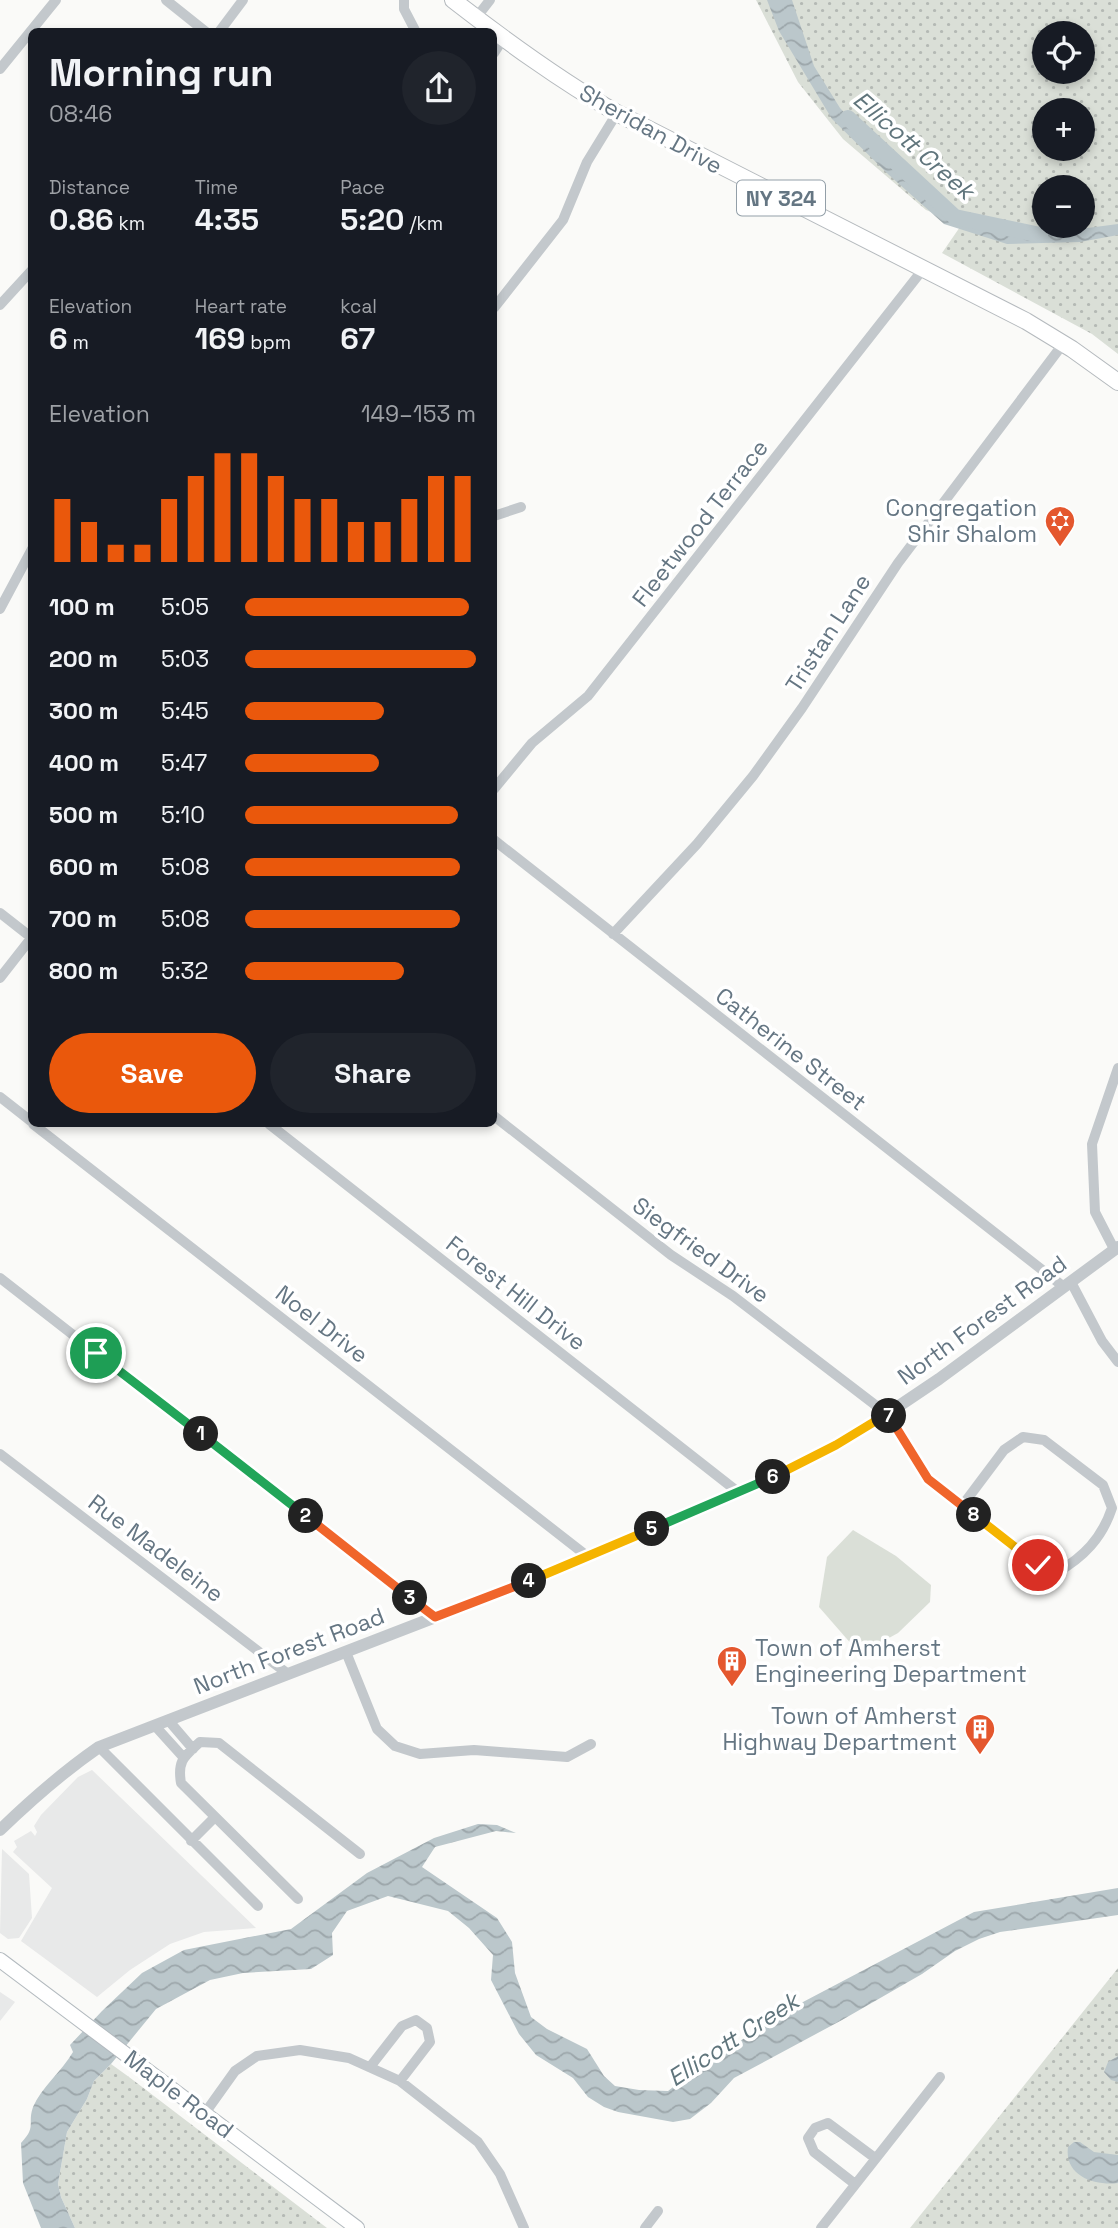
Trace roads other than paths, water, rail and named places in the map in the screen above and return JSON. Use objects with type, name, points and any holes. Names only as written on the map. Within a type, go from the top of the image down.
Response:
[{"type":"main road","name":"Sheridan Drive","points":[[453,0],[490,28]]},
{"type":"main road","name":"Sheridan Drive","points":[[497,34],[584,94],[617,113],[1027,321],[1118,382]]},
{"type":"main road","name":"Maple Road","points":[[0,1960],[357,2228]]},
{"type":"street","points":[[33,28],[56,0]]},
{"type":"street","points":[[166,0],[201,28]]},
{"type":"street","points":[[222,28],[243,0]]},
{"type":"street","points":[[404,0],[404,9],[414,28]]},
{"type":"street","points":[[476,18],[490,0]]},
{"type":"street","points":[[0,69],[28,34]]},
{"type":"street","points":[[497,48],[503,38]]},
{"type":"street","points":[[497,304],[564,220],[587,162],[617,113]]},
{"type":"street","name":"Fleetwood Terrace","points":[[497,785],[532,743],[589,696],[924,268]]},
{"type":"street","points":[[0,305],[28,274]]},
{"type":"street","name":"Tristan Lane","points":[[613,934],[697,844],[753,776],[802,708],[898,563],[1063,344]]},
{"type":"street","points":[[497,515],[521,507]]},
{"type":"street","points":[[0,609],[28,556]]},
{"type":"street","name":"Catherine Street","points":[[497,842],[1068,1285]]},
{"type":"street","points":[[0,913],[28,935]]},
{"type":"street","points":[[0,978],[28,941]]},
{"type":"street","points":[[1116,1248],[1095,1212],[1092,1144],[1118,1068]]},
{"type":"street","name":"Noel Drive","points":[[0,1097],[28,1120]]},
{"type":"street","name":"Siegfried Drive","points":[[497,1118],[671,1255],[733,1296],[887,1414]]},
{"type":"street","name":"Noel Drive","points":[[37,1127],[587,1556]]},
{"type":"street","name":"Forest Hill Drive","points":[[273,1127],[738,1492]]},
{"type":"street","name":"North Forest Road","points":[[0,1830],[38,1794],[99,1747],[156,1727],[587,1556],[738,1492],[836,1445],[939,1380],[1116,1248]]},
{"type":"street","points":[[0,1278],[435,1617]]},
{"type":"street","points":[[1068,1285],[1118,1362]]},
{"type":"street","points":[[887,1414],[928,1479],[962,1506],[1038,1565],[1056,1573],[1074,1562],[1105,1529],[1112,1508],[1103,1485],[1044,1440],[1023,1437],[1004,1450],[962,1506]]},
{"type":"street","name":"Rue Madeleine","points":[[0,1454],[288,1674]]},
{"type":"street","points":[[346,1652],[377,1729],[395,1746],[420,1754],[474,1751],[567,1757],[592,1745]]},
{"type":"street","points":[[169,1721],[193,1749]]},
{"type":"street","points":[[156,1727],[184,1758]]},
{"type":"street","points":[[298,1899],[181,1783],[178,1768],[200,1742],[219,1743],[360,1854]]},
{"type":"street","points":[[99,1747],[258,1906]]},
{"type":"street","points":[[191,1841],[215,1817]]},
{"type":"street","points":[[370,2067],[402,2026],[416,2020],[427,2028],[430,2042],[400,2081]]},
{"type":"street","points":[[205,2113],[235,2071],[257,2056],[284,2051],[317,2051],[349,2058],[400,2081],[478,2141],[500,2174],[524,2228]]},
{"type":"street","points":[[821,2228],[940,2077]]},
{"type":"street","points":[[855,2184],[814,2152],[808,2138],[816,2129],[828,2123],[875,2158]]},
{"type":"street","points":[[645,2228],[658,2211]]},
{"type":"water","points":[[767,0],[792,0],[814,66],[840,108],[895,166],[947,214],[1011,231],[1032,230],[1032,238],[1095,238],[1095,227],[1118,224],[1118,235],[1080,242],[1007,244],[944,224],[832,119],[779,31]]},
{"type":"water","points":[[478,1824],[497,1825],[516,1833],[496,1831],[435,1847],[422,1867],[497,1918],[512,1942],[515,1973],[531,2017],[547,2029],[587,2049],[604,2076],[615,2086],[639,2090],[668,2091],[706,2062],[803,2002],[974,1912],[1118,1888],[1118,1915],[1000,1932],[979,1939],[842,2020],[734,2078],[711,2103],[690,2119],[673,2122],[618,2112],[588,2097],[573,2078],[536,2055],[519,2034],[491,1980],[493,1955],[469,1928],[448,1911],[388,1896],[347,1911],[332,1933],[333,1955],[311,1969],[243,1973],[210,1980],[156,2009],[94,2081],[87,2099],[67,2132],[58,2184],[75,2228],[41,2228],[23,2183],[21,2143],[30,2129],[33,2107],[73,2052],[70,2045],[142,1973],[184,1950],[291,1929],[367,1873],[434,1838]]},
{"type":"water","points":[[1118,2056],[1118,2082],[1111,2080],[1104,2072],[1108,2062]]},
{"type":"water","points":[[1074,2142],[1080,2142],[1094,2152],[1118,2155],[1118,2183],[1091,2181],[1076,2172],[1068,2157],[1068,2147]]},
{"type":"waterway","name":"Ellicott Creek","points":[[848,118],[955,217],[1032,233]]},
{"type":"place","name":"Congregation Shir Shalom","points":[[1060,548]]},
{"type":"place","name":"Town of Amherst Engineering Department","points":[[732,1688]]},
{"type":"place","name":"Town of Amherst Highway Department","points":[[980,1756]]}]
